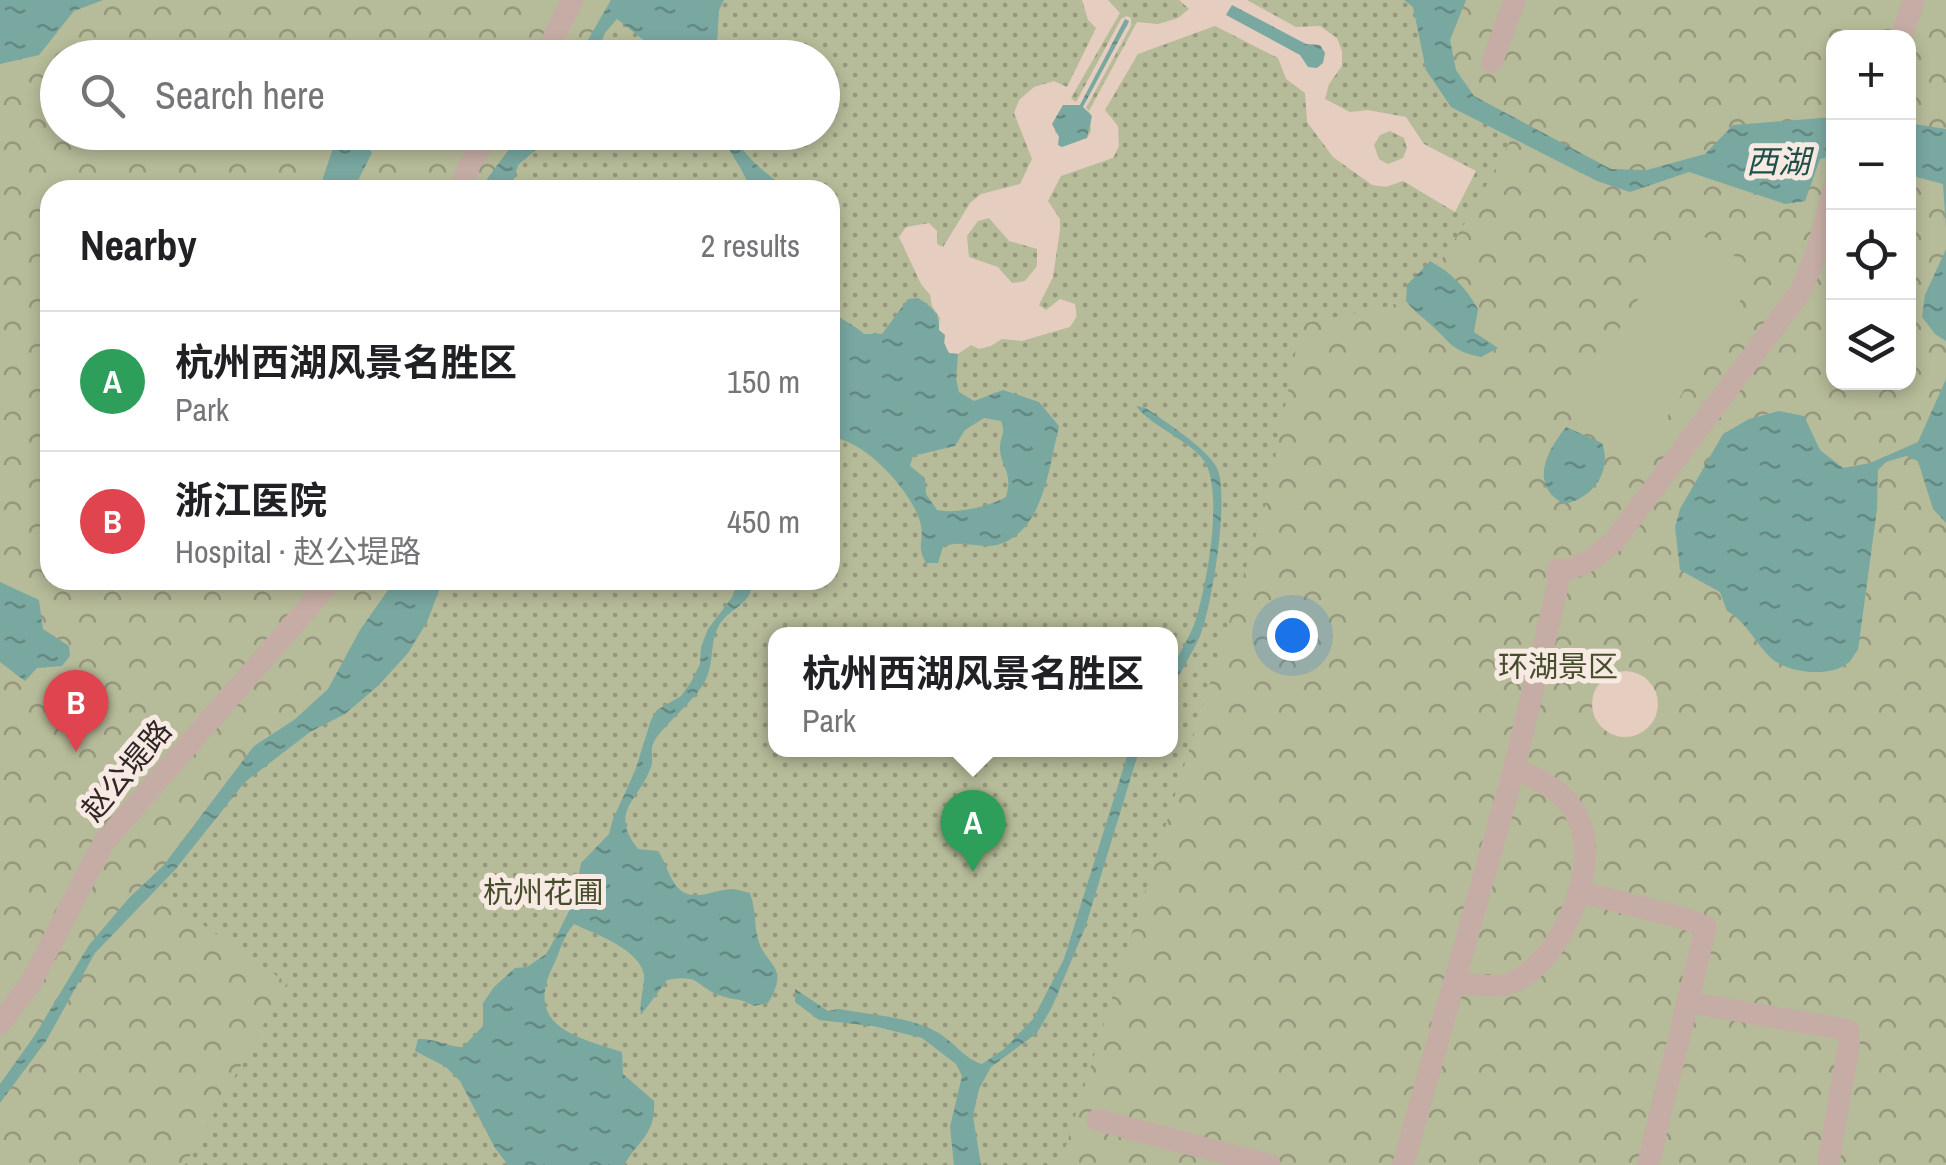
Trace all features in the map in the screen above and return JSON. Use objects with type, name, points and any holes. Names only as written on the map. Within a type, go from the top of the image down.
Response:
[{"type":"street","points":[[551,40],[572,0]]},
{"type":"street","points":[[1492,62],[1515,0]]},
{"type":"street","points":[[1904,30],[1914,0]]},
{"type":"street","points":[[464,180],[479,150]]},
{"type":"street","points":[[1403,1165],[1514,768],[1558,585],[1557,570],[1575,569],[1616,539],[1801,291],[1828,210]]},
{"type":"street","name":"赵公堤路","points":[[0,1024],[30,984],[104,842],[323,590]]},
{"type":"street","points":[[1454,982],[1494,986],[1514,982],[1532,970],[1554,946],[1573,912],[1584,843],[1579,820],[1550,785],[1514,768]]},
{"type":"street","points":[[1578,891],[1706,927],[1648,1165]]},
{"type":"street","points":[[1688,1002],[1848,1030],[1849,1044],[1828,1165]]},
{"type":"street","points":[[1097,1120],[1270,1165]]},
{"type":"green space","name":"环湖景区","points":[[0,0],[1946,0],[1946,1165],[0,1165]]},
{"type":"green space","name":"杭州花圃","points":[[618,0],[1423,0],[1439,73],[1516,129],[1466,220],[1420,288],[1400,302],[1301,324],[1267,500],[1060,1165],[185,1165],[287,983],[148,887],[275,743],[386,652],[423,590],[840,590],[840,180],[506,180],[525,150],[840,150],[840,40],[595,40]]},
{"type":"green space","points":[[1685,225],[1759,271],[1642,457],[1568,410]]},
{"type":"shaded area","points":[[1082,0],[1108,0],[1120,13],[1071,98],[1076,102],[1121,19],[1131,18],[1131,26],[1086,108],[1089,111],[1137,22],[1158,24],[1178,18],[1189,9],[1179,0],[1247,0],[1296,27],[1320,26],[1337,38],[1342,66],[1329,84],[1325,99],[1350,112],[1368,110],[1406,117],[1424,144],[1476,171],[1455,212],[1403,181],[1386,187],[1372,185],[1333,157],[1307,122],[1305,93],[1286,79],[1278,58],[1215,26],[1138,54],[1105,110],[1118,126],[1119,146],[1113,158],[1061,176],[1048,201],[1060,219],[1060,230],[1053,277],[1039,305],[1046,310],[1060,299],[1075,304],[1077,316],[1070,327],[1022,341],[1002,339],[991,346],[979,349],[971,345],[958,354],[949,353],[938,330],[940,318],[899,237],[906,227],[929,223],[937,231],[937,244],[943,247],[970,203],[981,194],[1020,184],[1032,159],[1014,113],[1019,100],[1034,87],[1054,81],[1067,87],[1096,28],[1088,20]],"holes":[[[1125,20],[1129,22],[1082,107],[1090,113],[1091,131],[1087,138],[1068,142],[1055,128],[1080,105]],[[1390,131],[1404,138],[1407,148],[1403,158],[1388,164],[1379,159],[1374,145],[1380,135]],[[989,218],[1009,241],[1037,249],[1037,266],[1025,281],[1012,283],[998,267],[969,257],[967,236],[978,221]]]},
{"type":"shaded area","points":[[1625,671],[1638,673],[1648,681],[1656,691],[1656,717],[1648,727],[1638,735],[1625,737],[1612,735],[1602,727],[1594,717],[1592,704],[1594,691],[1602,681],[1612,673]]},
{"type":"water","points":[[0,0],[103,0],[74,11],[51,40],[40,40],[39,55],[0,64]]},
{"type":"water","points":[[611,0],[724,0],[719,10],[717,40],[644,40],[617,19],[602,40],[588,40]]},
{"type":"water","name":"西湖","points":[[1404,0],[1466,0],[1450,40],[1456,70],[1474,96],[1611,169],[1647,170],[1705,154],[1733,125],[1826,118],[1826,158],[1820,159],[1805,201],[1785,204],[1689,172],[1630,192],[1597,181],[1451,107],[1426,70],[1413,7]]},
{"type":"water","points":[[1232,5],[1306,44],[1320,45],[1325,53],[1323,63],[1317,68],[1308,67],[1300,55],[1226,15]]},
{"type":"water","points":[[1125,19],[1129,21],[1083,107],[1092,116],[1087,138],[1058,145],[1059,137],[1052,124],[1063,105],[1080,105]]},
{"type":"water","points":[[1916,124],[1946,129],[1946,228],[1943,184],[1916,177]]},
{"type":"water","points":[[332,150],[372,153],[358,180],[322,180]]},
{"type":"water","points":[[509,150],[536,150],[518,165],[514,180],[487,179]]},
{"type":"water","points":[[730,150],[744,150],[776,180],[746,180]]},
{"type":"water","points":[[1946,249],[1946,341],[1922,317],[1925,295]]},
{"type":"water","points":[[1430,261],[1469,294],[1478,309],[1474,332],[1498,348],[1481,357],[1463,352],[1406,301],[1407,285]]},
{"type":"water","points":[[918,298],[936,315],[949,353],[958,354],[959,392],[974,401],[1003,390],[1039,402],[1059,426],[1042,496],[1025,527],[1013,538],[997,545],[943,547],[938,563],[926,563],[921,552],[921,526],[909,499],[872,457],[840,440],[840,317],[864,334],[882,334],[908,299]],"holes":[[[984,418],[1001,421],[1000,453],[1008,480],[1006,497],[972,509],[937,510],[926,494],[925,478],[910,466],[913,456],[955,446],[965,430]]]},
{"type":"water","points":[[1946,379],[1946,523],[1933,509],[1918,461],[1906,456],[1886,462],[1878,470],[1877,509],[1858,650],[1848,663],[1831,671],[1809,672],[1778,663],[1727,611],[1720,592],[1680,570],[1675,527],[1680,509],[1723,434],[1749,419],[1779,411],[1804,416],[1820,450],[1843,468],[1870,463],[1918,442]]},
{"type":"water","points":[[1136,406],[1146,408],[1204,452],[1217,468],[1220,482],[1218,551],[1210,601],[1200,636],[1178,678],[1178,658],[1196,619],[1204,585],[1213,520],[1211,481],[1202,458]]},
{"type":"water","points":[[1566,427],[1602,443],[1605,464],[1591,490],[1564,504],[1547,487],[1544,468]]},
{"type":"water","points":[[0,582],[39,600],[43,629],[69,646],[70,656],[62,666],[37,668],[25,681],[0,662]]},
{"type":"water","points":[[388,590],[439,590],[427,622],[408,653],[379,685],[345,714],[310,732],[245,782],[174,871],[95,953],[46,1041],[0,1103],[0,1084],[35,1035],[89,945],[163,866],[254,746],[294,720],[328,689],[360,630]]},
{"type":"water","points":[[734,590],[750,590],[718,627],[709,672],[701,687],[653,744],[651,767],[629,806],[626,825],[638,849],[658,851],[673,881],[686,893],[702,895],[734,889],[750,893],[760,945],[777,972],[775,990],[768,1003],[754,1006],[714,993],[687,978],[667,980],[641,1015],[641,966],[626,950],[574,924],[546,986],[545,1003],[550,1016],[572,1034],[622,1052],[623,1074],[654,1101],[652,1121],[624,1165],[508,1165],[460,1081],[446,1067],[415,1051],[418,1039],[463,1047],[483,1026],[483,1003],[494,987],[515,968],[527,967],[546,954],[573,903],[581,863],[609,834],[651,720],[657,710],[681,696],[691,682],[700,664],[708,629]]},
{"type":"water","points":[[1127,757],[1137,757],[1085,928],[1052,1007],[1037,1033],[991,1067],[979,1089],[973,1116],[981,1165],[954,1165],[950,1127],[962,1076],[956,1064],[922,1038],[873,1026],[819,1020],[795,1002],[795,989],[828,1011],[839,1009],[924,1026],[982,1064],[1004,1049],[1033,1019],[1064,959]]},
{"type":"place","name":"浙江医院","points":[[76,752]]},
{"type":"place","name":"杭州西湖风景名胜区","points":[[973,872]]}]
